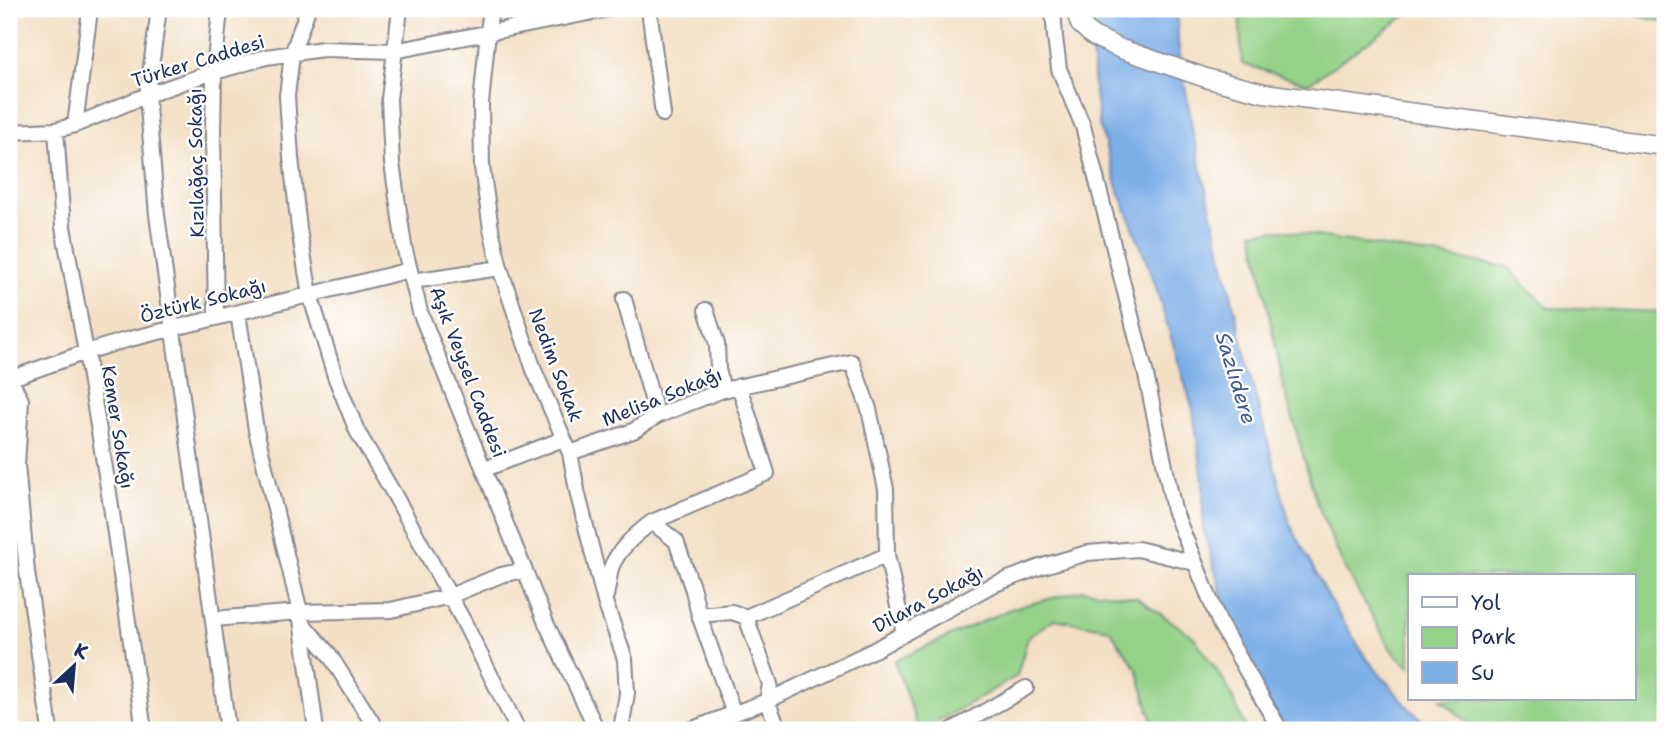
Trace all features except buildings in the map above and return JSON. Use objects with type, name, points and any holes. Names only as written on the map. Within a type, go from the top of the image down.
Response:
[{"type":"main road","points":[[1075,9],[1080,24],[1093,36],[1126,51],[1209,79],[1264,93],[1665,146]]},
{"type":"street","points":[[75,125],[88,9]]},
{"type":"street","points":[[159,9],[147,95],[157,215],[228,730]]},
{"type":"street","name":"Kızılağaç Sokağı","points":[[216,318],[213,135],[214,72],[220,9]]},
{"type":"street","points":[[308,9],[292,54],[287,96],[290,158],[310,295],[335,376],[357,430],[450,596],[519,730]]},
{"type":"street","name":"Aşık Veysel Caddesi","points":[[400,9],[388,99],[391,163],[404,246],[420,312],[546,623],[597,730]]},
{"type":"street","name":"Nedim Sokak","points":[[491,9],[481,104],[482,167],[491,229],[500,268],[534,370],[570,453],[605,602],[625,659],[627,694],[621,730]]},
{"type":"street","name":"Türker Caddesi","points":[[9,132],[56,130],[75,125],[147,95],[266,58],[323,49],[394,51],[601,9]]},
{"type":"street","points":[[649,9],[663,114]]},
{"type":"street","points":[[1053,9],[1059,69],[1083,126],[1146,375],[1174,510],[1220,624],[1280,730]]},
{"type":"street","name":"Kemer Sokağı","points":[[56,130],[63,227],[86,352],[144,730]]},
{"type":"street","name":"Öztürk Sokağı","points":[[9,376],[86,352],[310,295],[411,275],[500,268]]},
{"type":"street","points":[[624,299],[657,416]]},
{"type":"street","points":[[706,310],[717,344],[718,369],[723,390]]},
{"type":"street","points":[[238,313],[256,430],[301,618],[316,730]]},
{"type":"street","name":"Melisa Sokağı","points":[[570,453],[633,431],[657,416],[723,390],[852,362],[869,409],[886,488],[887,555]]},
{"type":"street","points":[[9,376],[21,400],[17,465],[27,572],[50,730]]},
{"type":"street","points":[[605,602],[612,566],[626,545],[652,522],[767,473],[739,386]]},
{"type":"street","points":[[485,469],[563,439]]},
{"type":"street","points":[[652,522],[676,541],[734,715]]},
{"type":"street","name":"Dilara Sokağı","points":[[690,730],[767,701],[874,650],[990,586],[1040,567],[1087,553],[1138,549],[1195,563]]},
{"type":"street","points":[[699,615],[732,612],[746,617],[887,555],[904,634]]},
{"type":"street","points":[[213,619],[301,618],[391,610],[450,596],[501,575],[525,569]]},
{"type":"street","points":[[746,617],[770,684],[767,701],[779,730]]},
{"type":"street","points":[[301,618],[330,654],[377,730]]},
{"type":"street","points":[[952,730],[1026,688]]},
{"type":"green space","points":[[1239,9],[1415,9],[1308,84],[1242,64]]},
{"type":"green space","points":[[1607,9],[1665,9],[1665,22]]},
{"type":"green space","points":[[1281,230],[1507,267],[1548,308],[1665,312],[1665,730],[1476,730],[1442,700],[1636,700],[1636,574],[1408,574],[1408,666],[1392,651],[1343,565],[1316,501],[1283,384],[1253,232]]},
{"type":"green space","points":[[1083,590],[1136,597],[1193,636],[1226,684],[1247,730],[1155,730],[1137,669],[1109,629],[1054,619],[1028,637],[1017,676],[919,730],[894,661],[1010,609]]},
{"type":"water","name":"Sazlıdere","points":[[1092,9],[1177,9],[1178,43],[1193,133],[1252,383],[1290,524],[1332,604],[1367,659],[1408,707],[1433,730],[1287,730],[1258,686],[1231,626],[1203,528],[1203,479],[1193,410],[1154,281],[1118,188],[1099,124],[1093,78]]}]
